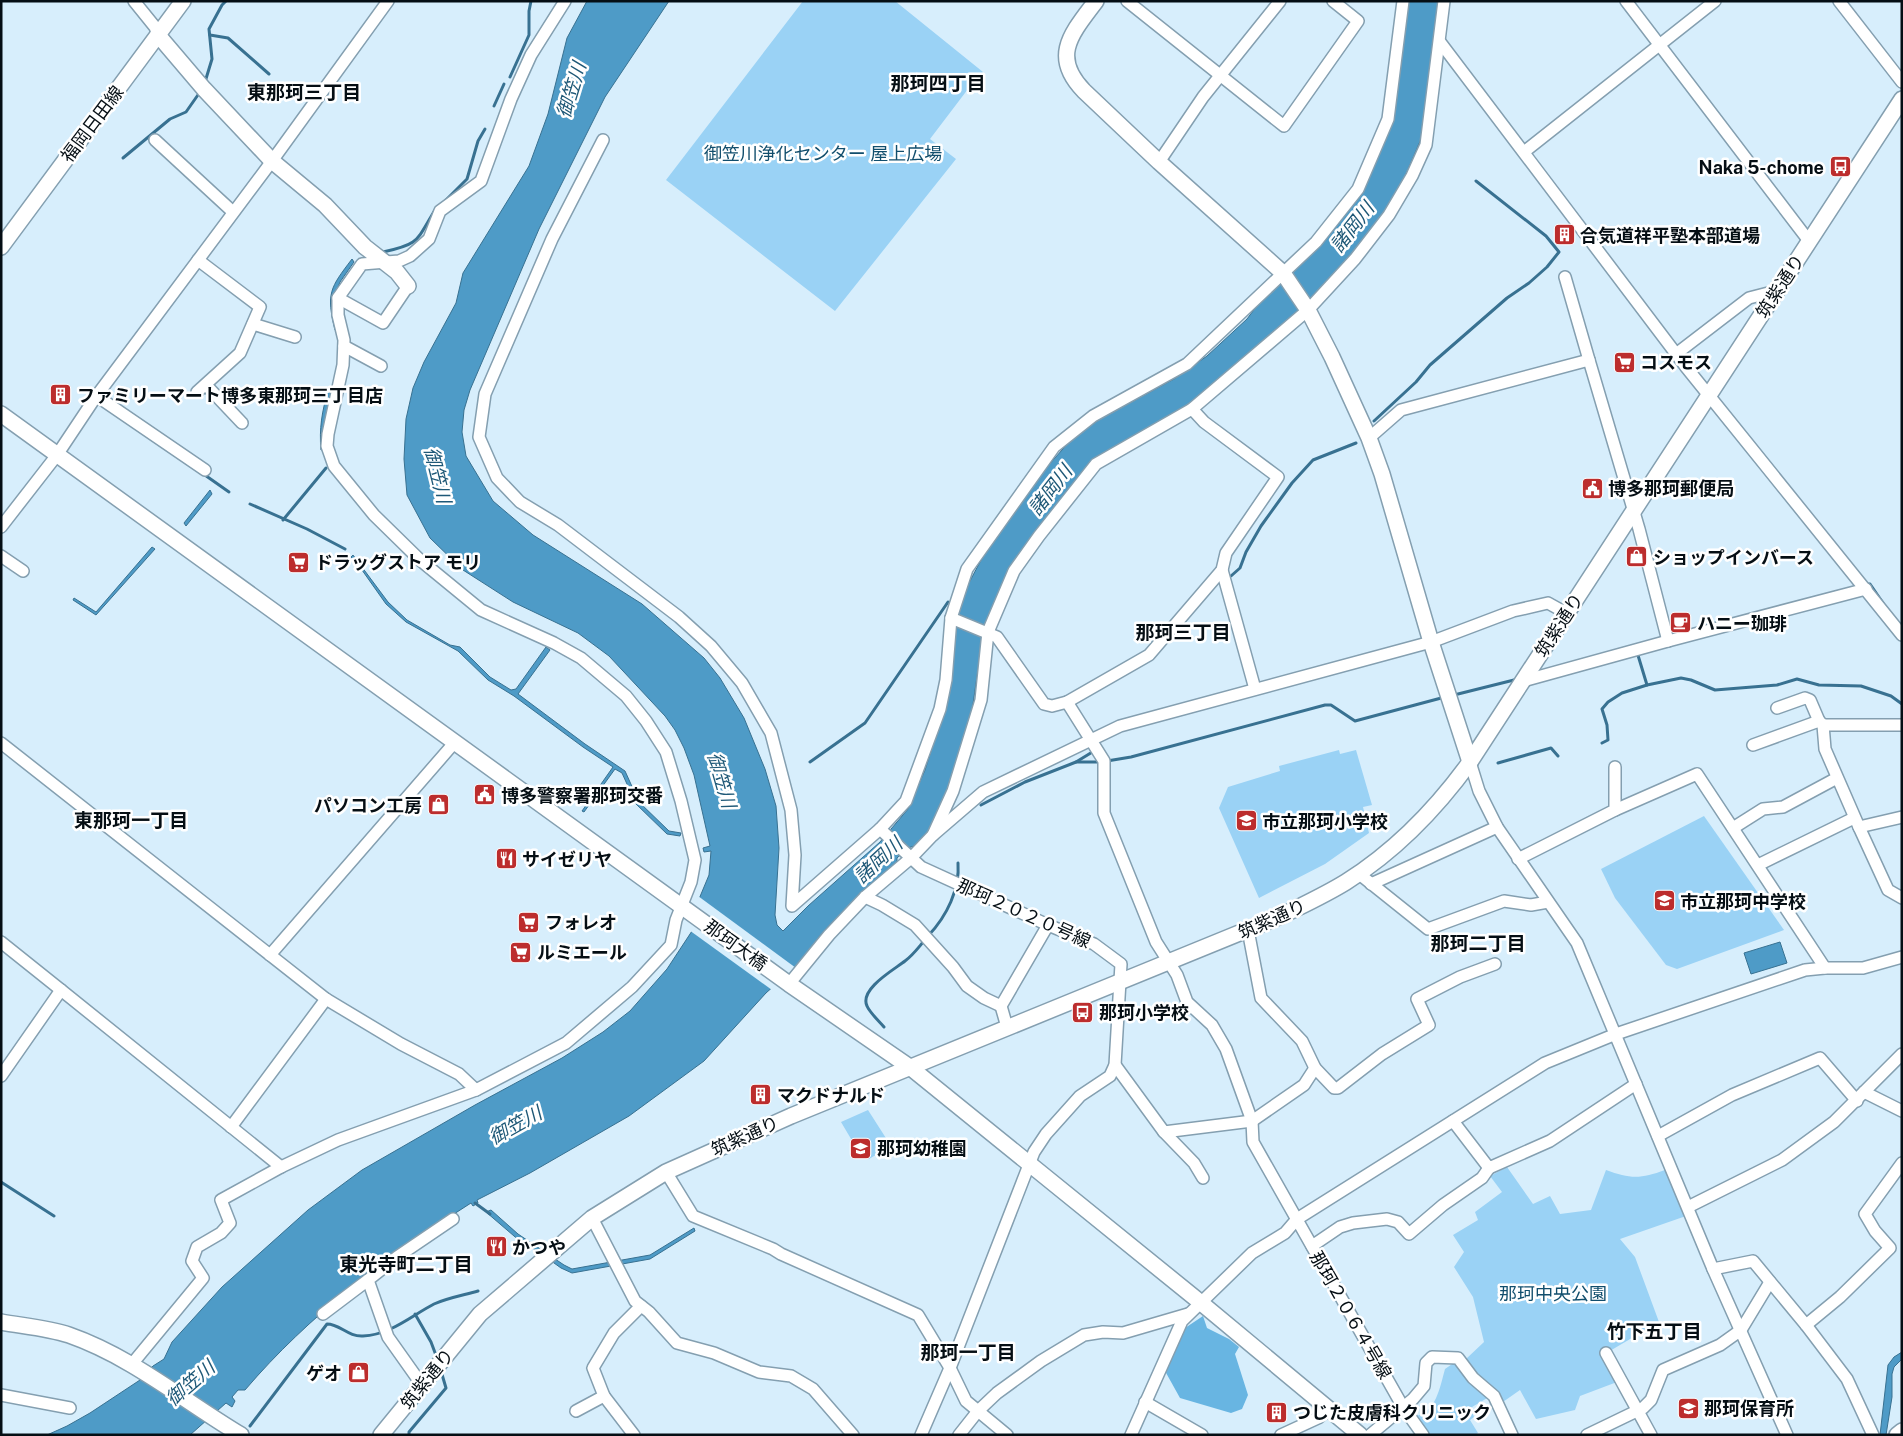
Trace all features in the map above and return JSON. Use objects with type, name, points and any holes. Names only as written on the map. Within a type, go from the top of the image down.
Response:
[{"type":"street","points":[[134,1],[155,27],[158,35],[204,89],[272,160],[325,205],[365,247],[397,272],[408,286],[383,323],[338,298]]},
{"type":"street","name":"福岡日田線","points":[[1,247],[183,1]]},
{"type":"street","points":[[1,527],[57,455],[99,392],[234,212],[388,1]]},
{"type":"street","points":[[132,1364],[203,1278],[192,1261],[196,1247],[221,1233],[230,1223],[220,1200],[281,1166],[338,1140],[476,1090],[566,1043],[632,987],[671,945],[676,920],[683,906],[694,872],[695,860],[681,801],[666,752],[646,721],[626,696],[581,658],[554,643],[481,610],[420,560],[374,516],[334,466],[328,446],[328,434],[343,365],[344,346],[338,315],[338,298],[362,264],[399,261],[410,256],[429,239],[440,211],[481,181],[511,98],[530,55],[565,1]]},
{"type":"street","points":[[1096,1],[1068,42],[1066,53],[1070,73],[1075,82],[1159,162],[1284,273],[1308,310],[1332,358],[1369,438],[1382,474],[1431,642],[1479,791],[1497,827],[1577,943],[1713,1269],[1788,1435]]},
{"type":"street","points":[[1127,1],[1284,126],[1358,21],[1333,1]]},
{"type":"street","points":[[1159,162],[1203,98],[1280,1]]},
{"type":"street","points":[[603,140],[552,239],[486,394],[479,437],[496,478],[520,502],[558,526],[679,617],[712,646],[742,683],[771,734],[791,810],[795,855],[792,906],[882,831],[906,801],[940,709],[946,680],[951,618],[967,569],[1054,447],[1093,416],[1187,364],[1316,242],[1358,189],[1388,119],[1403,1]]},
{"type":"street","points":[[933,835],[954,791],[981,700],[988,632],[1014,571],[1096,464],[1192,409],[1308,310],[1355,258],[1389,215],[1412,176],[1426,145],[1444,1]]},
{"type":"street","points":[[1626,1],[1809,241]]},
{"type":"street","points":[[1524,152],[1715,1]]},
{"type":"street","points":[[1839,1],[1902,82]]},
{"type":"street","points":[[1440,42],[1676,354],[1902,635]]},
{"type":"street","name":"筑紫通り","points":[[380,1435],[480,1314],[592,1218],[666,1172],[754,1132],[1119,981],[1248,930],[1322,895],[1358,873],[1416,827],[1449,792],[1470,762],[1902,99]]},
{"type":"street","points":[[155,140],[234,212]]},
{"type":"street","points":[[198,260],[260,307],[240,353],[202,388],[242,424]]},
{"type":"street","points":[[1565,277],[1668,641]]},
{"type":"street","points":[[1676,354],[1749,298],[1776,291]]},
{"type":"street","points":[[253,324],[295,337]]},
{"type":"street","points":[[344,346],[381,366]]},
{"type":"street","points":[[1369,438],[1401,410],[1589,360]]},
{"type":"street","points":[[99,392],[104,401],[205,470]]},
{"type":"street","points":[[951,618],[997,637],[1044,704],[1052,706],[1067,702],[1150,655],[1222,570],[1226,552],[1278,477],[1204,422],[1192,409]]},
{"type":"street","name":"那珂大橋","points":[[1,414],[790,984],[911,1068],[1330,1408],[1360,1435]]},
{"type":"street","points":[[1,556],[23,571]]},
{"type":"street","points":[[1222,570],[1255,689]]},
{"type":"street","points":[[1523,681],[1866,589]]},
{"type":"street","points":[[790,984],[864,897],[983,792],[1090,740],[1120,726],[1431,642],[1513,611],[1548,603],[1566,614]]},
{"type":"street","points":[[1777,708],[1805,698],[1810,700],[1821,723],[1825,749],[1856,822],[1888,890],[1902,898]]},
{"type":"street","name":"那珂２０６４号線","points":[[1067,702],[1104,761],[1104,813],[1156,942],[1178,974],[1187,1002],[1212,1025],[1226,1049],[1252,1121],[1253,1142],[1403,1407],[1423,1435]]},
{"type":"street","points":[[1753,745],[1821,723],[1902,725]]},
{"type":"street","points":[[270,956],[455,742]]},
{"type":"street","points":[[1,743],[326,1000],[401,1044],[459,1074],[476,1090]]},
{"type":"street","points":[[1615,767],[1615,810]]},
{"type":"street","points":[[1518,859],[1615,810],[1697,774],[1825,968]]},
{"type":"street","points":[[1733,828],[1763,809],[1782,807],[1837,778]]},
{"type":"street","points":[[1758,865],[1856,822],[1902,817]]},
{"type":"street","points":[[1371,884],[1497,827]]},
{"type":"street","name":"那珂２０２０号線","points":[[882,831],[921,867],[1094,944],[1121,964],[1119,981]]},
{"type":"street","points":[[1358,873],[1428,929],[1504,901],[1531,905],[1548,902]]},
{"type":"street","points":[[864,897],[915,924],[967,986],[984,998],[1002,1006]]},
{"type":"street","points":[[1007,1027],[1002,1006],[1048,925]]},
{"type":"street","points":[[1248,930],[1261,998],[1302,1041],[1315,1068],[1334,1088],[1338,1088],[1382,1054],[1429,1025],[1417,1000],[1460,976],[1495,964]]},
{"type":"street","points":[[1,942],[281,1166]]},
{"type":"street","points":[[1131,1435],[1182,1321],[1252,1253],[1285,1233],[1297,1219],[1545,1063],[1616,1034],[1805,970],[1863,968],[1902,957]]},
{"type":"street","points":[[922,1435],[1034,1152],[1046,1134],[1080,1096],[1110,1076],[1115,1065],[1119,981]]},
{"type":"street","points":[[1,1076],[61,990]]},
{"type":"street","points":[[231,1127],[326,1000]]},
{"type":"street","points":[[1688,1207],[1782,1160],[1834,1122],[1902,1054]]},
{"type":"street","points":[[1658,1136],[1732,1095],[1820,1058],[1860,1096],[1901,1110]]},
{"type":"street","points":[[1115,1065],[1164,1132],[1194,1163],[1203,1178]]},
{"type":"street","points":[[1164,1132],[1252,1121],[1304,1085],[1315,1068]]},
{"type":"street","points":[[1312,1246],[1340,1227],[1353,1223],[1387,1219],[1398,1222],[1409,1234],[1443,1206],[1482,1178],[1489,1168],[1550,1141],[1636,1084]]},
{"type":"street","points":[[1453,1121],[1489,1168]]},
{"type":"street","points":[[1806,1325],[1840,1297],[1890,1248],[1874,1231],[1865,1214],[1902,1163]]},
{"type":"street","points":[[666,1172],[692,1216],[773,1249],[918,1315],[950,1368],[966,1401],[1007,1435]]},
{"type":"street","points":[[592,1218],[635,1301],[649,1312],[676,1343],[714,1353],[759,1372],[791,1376],[813,1389],[853,1435]]},
{"type":"street","points":[[323,1314],[397,1257],[453,1219]]},
{"type":"street","points":[[1713,1269],[1753,1262],[1806,1325],[1846,1379],[1873,1435]]},
{"type":"street","points":[[368,1280],[388,1337],[422,1385]]},
{"type":"street","points":[[1587,1435],[1643,1408],[1651,1400],[1663,1370],[1720,1345],[1740,1330],[1770,1282]]},
{"type":"street","points":[[634,1435],[604,1396],[593,1368],[614,1333],[641,1306]]},
{"type":"street","points":[[959,1435],[978,1411],[997,1393],[1041,1360],[1084,1335],[1103,1332],[1123,1333],[1188,1314]]},
{"type":"street","points":[[1,1322],[68,1335],[132,1364],[241,1435]]},
{"type":"street","points":[[1606,1353],[1651,1435]]},
{"type":"street","points":[[1370,1435],[1424,1386],[1426,1363],[1432,1357],[1458,1358],[1474,1378],[1494,1396],[1512,1435]]},
{"type":"street","points":[[1,1395],[70,1408]]},
{"type":"street","points":[[576,1411],[604,1396]]},
{"type":"street","points":[[1145,1402],[1202,1435]]},
{"type":"street","points":[[1281,1435],[1318,1418],[1330,1408]]},
{"type":"street","points":[[1897,1435],[1902,1431]]},
{"type":"green space","name":"御笠川浄化センター 屋上広場","points":[[803,1],[895,1],[983,72],[930,139],[956,159],[835,311],[666,180]]},
{"type":"green space","points":[[1339,750],[1340,754],[1356,750],[1372,805],[1363,807],[1369,833],[1325,864],[1259,898],[1219,808],[1228,787],[1280,771],[1279,766]]},
{"type":"green space","points":[[1704,816],[1784,930],[1677,969],[1666,965],[1615,898],[1601,869]]},
{"type":"green space","points":[[868,1110],[891,1146],[869,1159],[862,1149],[857,1149],[841,1122]]},
{"type":"green space","name":"那珂中央公園","points":[[1507,1167],[1533,1204],[1550,1196],[1560,1214],[1591,1210],[1606,1170],[1636,1177],[1665,1170],[1686,1216],[1620,1239],[1635,1257],[1659,1322],[1603,1355],[1617,1382],[1580,1396],[1575,1410],[1536,1419],[1520,1390],[1500,1404],[1476,1376],[1466,1359],[1484,1342],[1473,1297],[1454,1267],[1464,1252],[1453,1235],[1478,1220],[1475,1212],[1502,1192],[1490,1176]]},
{"type":"green space","points":[[1458,1360],[1489,1397],[1472,1407],[1474,1417],[1470,1420],[1478,1433],[1475,1435],[1428,1435],[1415,1416],[1422,1414],[1432,1405],[1439,1391],[1445,1369]]},
{"type":"shaded area","points":[[1203,1316],[1207,1328],[1229,1339],[1239,1347],[1235,1354],[1248,1395],[1242,1409],[1231,1413],[1180,1398],[1165,1371],[1182,1330]]},
{"type":"water","points":[[587,1],[669,1],[605,97],[539,229],[470,390],[464,410],[462,432],[466,456],[493,501],[533,535],[642,604],[704,658],[720,678],[744,718],[765,769],[776,806],[779,848],[775,915],[777,925],[783,931],[808,906],[880,842],[908,809],[925,770],[945,707],[951,631],[962,596],[980,562],[1012,512],[1045,469],[1071,440],[1100,419],[1174,379],[1207,356],[1247,319],[1256,307],[1337,225],[1355,201],[1378,157],[1406,1],[1438,1],[1421,139],[1398,193],[1378,225],[1313,299],[1190,406],[1094,462],[1073,483],[1038,528],[982,642],[971,718],[954,780],[931,828],[914,846],[908,848],[897,858],[897,864],[851,903],[823,932],[795,967],[766,993],[704,1061],[629,1116],[530,1173],[477,1200],[478,1203],[473,1206],[471,1203],[410,1244],[351,1288],[323,1312],[245,1390],[238,1390],[232,1397],[235,1401],[232,1407],[226,1403],[190,1435],[47,1435],[90,1413],[140,1380],[153,1366],[164,1359],[172,1342],[222,1287],[308,1210],[362,1170],[475,1105],[562,1058],[603,1032],[630,1011],[667,969],[692,931],[699,899],[709,875],[711,851],[704,852],[703,848],[710,846],[694,775],[675,730],[665,716],[609,656],[578,633],[513,602],[463,570],[430,538],[407,495],[404,459],[406,419],[413,388],[424,362],[456,303],[463,273],[529,166],[548,114],[567,38]]},
{"type":"water","points":[[352,259],[354,262],[340,282],[334,298],[331,299],[335,284]]},
{"type":"water","points":[[331,299],[338,328],[335,330]]},
{"type":"water","points":[[328,391],[333,392],[327,413],[324,450],[321,450],[320,435]]},
{"type":"water","points":[[210,490],[212,494],[186,526],[184,523]]},
{"type":"water","points":[[152,547],[155,549],[96,615],[73,600],[74,598],[96,612]]},
{"type":"water","points":[[353,555],[388,602],[407,620],[450,645],[460,647],[490,677],[511,690],[516,689],[546,647],[550,650],[518,694],[625,771],[639,802],[669,831],[681,833],[680,836],[667,834],[636,804],[622,773],[615,769],[584,812],[582,811],[613,767],[514,696],[488,680],[458,651],[406,622],[386,604],[351,557]]},
{"type":"water","points":[[1780,942],[1787,963],[1751,974],[1744,953]]},
{"type":"water","points":[[491,1210],[518,1234],[572,1269],[650,1255],[694,1228],[695,1231],[650,1259],[572,1273],[521,1242],[486,1212]]},
{"type":"water","points":[[1902,1352],[1902,1359],[1894,1367],[1892,1374],[1892,1397],[1886,1435],[1880,1435],[1888,1365],[1894,1357]]},
{"type":"pier","points":[[698,896],[796,968],[772,990],[689,930]]},
{"type":"waterway","points":[[205,82],[212,59],[209,29],[226,1]]},
{"type":"waterway","points":[[510,77],[529,35],[531,1]]},
{"type":"waterway","points":[[210,35],[228,38],[269,74]]},
{"type":"waterway","points":[[494,106],[504,84]]},
{"type":"waterway","points":[[123,158],[170,119],[186,112],[200,92]]},
{"type":"waterway","points":[[443,203],[467,179],[478,141],[485,129]]},
{"type":"waterway","points":[[1374,421],[1416,382],[1430,365],[1507,298],[1529,283],[1547,267],[1559,252],[1546,236],[1476,181]]},
{"type":"waterway","points":[[383,252],[404,246],[416,240],[435,210]]},
{"type":"waterway","points":[[1231,576],[1240,568],[1246,552],[1261,526],[1292,483],[1313,460],[1356,443]]},
{"type":"waterway","points":[[283,520],[326,468]]},
{"type":"waterway","points":[[202,473],[229,492]]},
{"type":"waterway","points":[[250,504],[307,529],[345,549]]},
{"type":"waterway","points":[[1865,586],[1870,584],[1883,603]]},
{"type":"waterway","points":[[810,762],[865,723],[948,602]]},
{"type":"waterway","points":[[1637,652],[1647,685]]},
{"type":"waterway","points":[[1602,743],[1608,740],[1607,725],[1602,709],[1608,702],[1622,693],[1647,685],[1681,678],[1715,690],[1777,685],[1797,679],[1819,685],[1861,686],[1891,696],[1902,704]]},
{"type":"waterway","points":[[1454,695],[1518,679]]},
{"type":"waterway","points":[[1107,761],[1131,757],[1325,705],[1331,705],[1355,721],[1445,697]]},
{"type":"waterway","points":[[1498,763],[1551,748],[1558,756]]},
{"type":"waterway","points":[[981,805],[1025,782],[1076,762],[1094,751]]},
{"type":"waterway","points":[[1076,762],[1101,762]]},
{"type":"waterway","points":[[928,936],[941,920],[951,902],[957,883],[958,863]]},
{"type":"waterway","points":[[884,1027],[867,1006],[868,993],[879,980],[905,961],[924,941]]},
{"type":"waterway","points":[[1,1182],[54,1216]]},
{"type":"waterway","points":[[475,1203],[490,1214]]},
{"type":"waterway","points":[[250,1426],[327,1324],[336,1326],[353,1335],[373,1335],[391,1329],[434,1304],[478,1291]]},
{"type":"waterway","points":[[415,1314],[431,1342],[437,1358]]},
{"type":"waterway","points":[[409,1435],[409,1432],[446,1388],[441,1371]]},
{"type":"place","name":"Naka 5-chome","points":[[1840,167]]},
{"type":"place","name":"合気道祥平塾本部道場","points":[[1564,235]]},
{"type":"place","name":"コスモス","points":[[1624,362]]},
{"type":"place","name":"ファミリーマート博多東那珂三丁目店","points":[[61,395]]},
{"type":"place","name":"博多那珂郵便局","points":[[1592,488]]},
{"type":"place","name":"ショップインバース","points":[[1637,557]]},
{"type":"place","name":"ドラッグストア モリ","points":[[299,562]]},
{"type":"place","name":"ハニー珈琲","points":[[1681,623]]},
{"type":"place","name":"博多警察署那珂交番","points":[[485,795]]},
{"type":"place","name":"パソコン工房","points":[[438,805]]},
{"type":"place","name":"市立那珂小学校","points":[[1246,821]]},
{"type":"place","name":"サイゼリヤ","points":[[506,859]]},
{"type":"place","name":"市立那珂中学校","points":[[1664,901]]},
{"type":"place","name":"フォレオ","points":[[529,922]]},
{"type":"place","name":"ルミエール","points":[[521,952]]},
{"type":"place","name":"那珂小学校","points":[[1083,1012]]},
{"type":"place","name":"マクドナルド","points":[[761,1095]]},
{"type":"place","name":"那珂幼稚園","points":[[861,1148]]},
{"type":"place","name":"かつや","points":[[496,1247]]},
{"type":"place","name":"ゲオ","points":[[358,1373]]},
{"type":"place","name":"那珂保育所","points":[[1688,1408]]},
{"type":"place","name":"つじた皮膚科クリニック","points":[[1277,1412]]},
{"type":"district","name":"那珂四丁目","points":[[938,83]]},
{"type":"district","name":"東那珂三丁目","points":[[304,92]]},
{"type":"district","name":"那珂三丁目","points":[[1183,632]]},
{"type":"district","name":"東那珂一丁目","points":[[131,820]]},
{"type":"district","name":"那珂二丁目","points":[[1478,943]]},
{"type":"district","name":"東光寺町二丁目","points":[[406,1264]]},
{"type":"district","name":"竹下五丁目","points":[[1654,1331]]},
{"type":"district","name":"那珂一丁目","points":[[968,1352]]},
{"type":"water label","name":"御笠川","points":[[571,90]]},
{"type":"water label","name":"諸岡川","points":[[1352,227]]},
{"type":"water label","name":"御笠川","points":[[438,475]]},
{"type":"water label","name":"諸岡川","points":[[1050,490]]},
{"type":"water label","name":"御笠川","points":[[722,780]]},
{"type":"water label","name":"諸岡川","points":[[878,860]]},
{"type":"water label","name":"御笠川","points":[[515,1125]]},
{"type":"water label","name":"御笠川","points":[[190,1383]]}]
